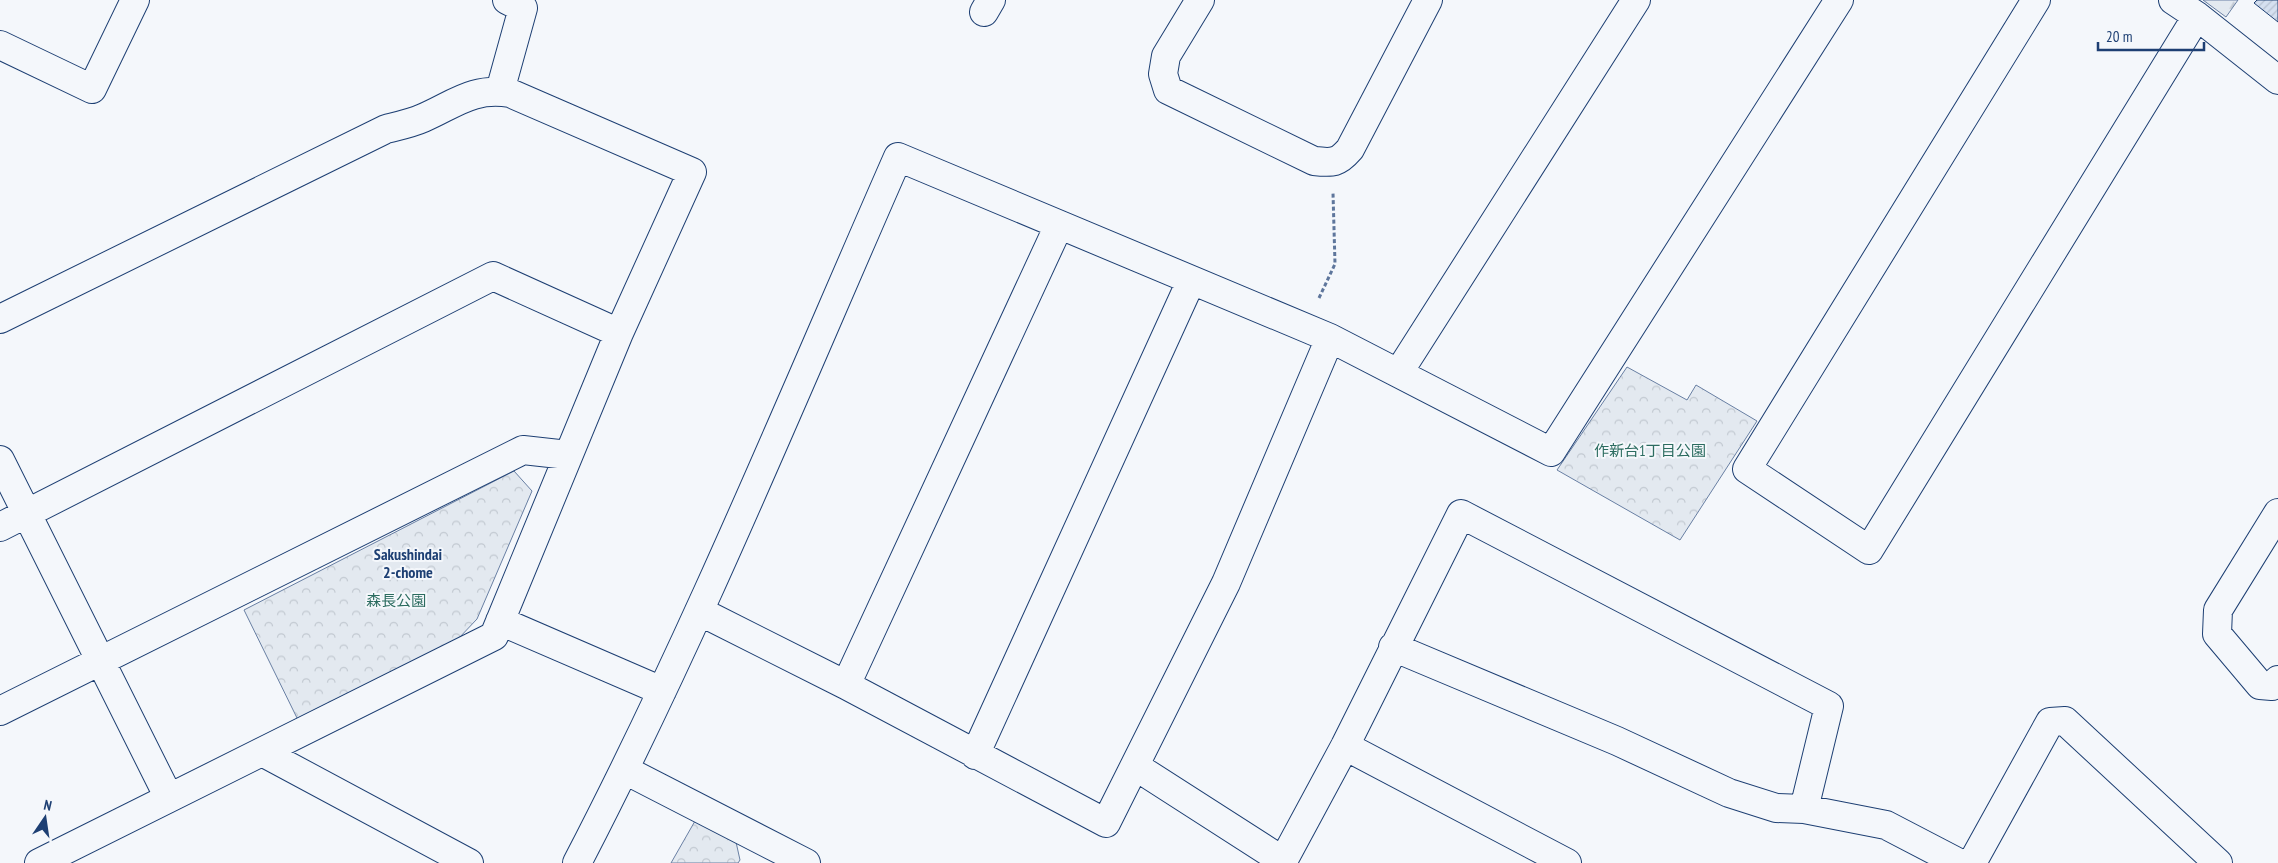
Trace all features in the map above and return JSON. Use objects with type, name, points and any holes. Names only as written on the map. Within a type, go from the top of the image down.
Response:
[{"type":"street","points":[[0,44],[92,89],[135,0]]},
{"type":"street","points":[[500,92],[523,8],[507,0]]},
{"type":"street","points":[[1200,0],[1166,56],[1163,74],[1168,90],[1314,161],[1332,163],[1342,159],[1350,149],[1428,0]]},
{"type":"street","points":[[1399,372],[1636,0]]},
{"type":"street","points":[[577,863],[626,770],[699,611],[898,157],[1330,338],[1552,452],[1839,0]]},
{"type":"street","points":[[2036,0],[1747,469],[1869,550],[2197,16]]},
{"type":"street","points":[[2173,0],[2197,16],[2278,80]]},
{"type":"street","points":[[0,318],[386,129],[421,119],[476,93],[510,93],[692,172],[619,333],[494,636],[40,863]]},
{"type":"street","points":[[846,685],[1059,225]]},
{"type":"street","points":[[0,527],[493,276],[619,333]]},
{"type":"street","points":[[975,755],[1191,281]]},
{"type":"street","points":[[699,611],[846,685],[1106,823],[1226,584],[1330,338]]},
{"type":"street","points":[[0,711],[523,450],[568,455]]},
{"type":"street","points":[[0,460],[169,798]]},
{"type":"street","points":[[2278,513],[2218,610],[2216,623],[2217,634],[2260,685],[2272,686],[2278,680]]},
{"type":"street","points":[[1135,766],[1282,862],[1345,746],[1461,514],[1829,706],[1804,809]]},
{"type":"street","points":[[500,621],[662,691]]},
{"type":"street","points":[[1393,647],[1617,741],[1729,793],[1776,808],[1804,809],[1886,824],[1959,863]]},
{"type":"street","points":[[1972,863],[2050,722],[2065,721],[2218,863]]},
{"type":"street","points":[[1345,746],[1529,854],[1567,863]]},
{"type":"street","points":[[262,752],[470,863]]},
{"type":"street","points":[[626,770],[763,853],[806,863]]},
{"type":"path","points":[[1305,328],[1334,264],[1332,163]]},
{"type":"green space","points":[[2203,0],[2238,0],[2226,17]]},
{"type":"green space","name":"作新台1丁目公園","points":[[1627,367],[1687,400],[1696,385],[1757,421],[1680,540],[1557,470]]},
{"type":"green space","name":"森長公園","points":[[514,471],[532,491],[477,619],[458,639],[298,720],[244,610]]},
{"type":"green space","points":[[695,821],[736,842],[740,860],[738,863],[671,863]]},
{"type":"building","points":[[2257,0],[2278,0],[2278,22],[2254,3]]},
{"type":"district","name":"Sakushindai 2-chome","points":[[408,563]]}]
